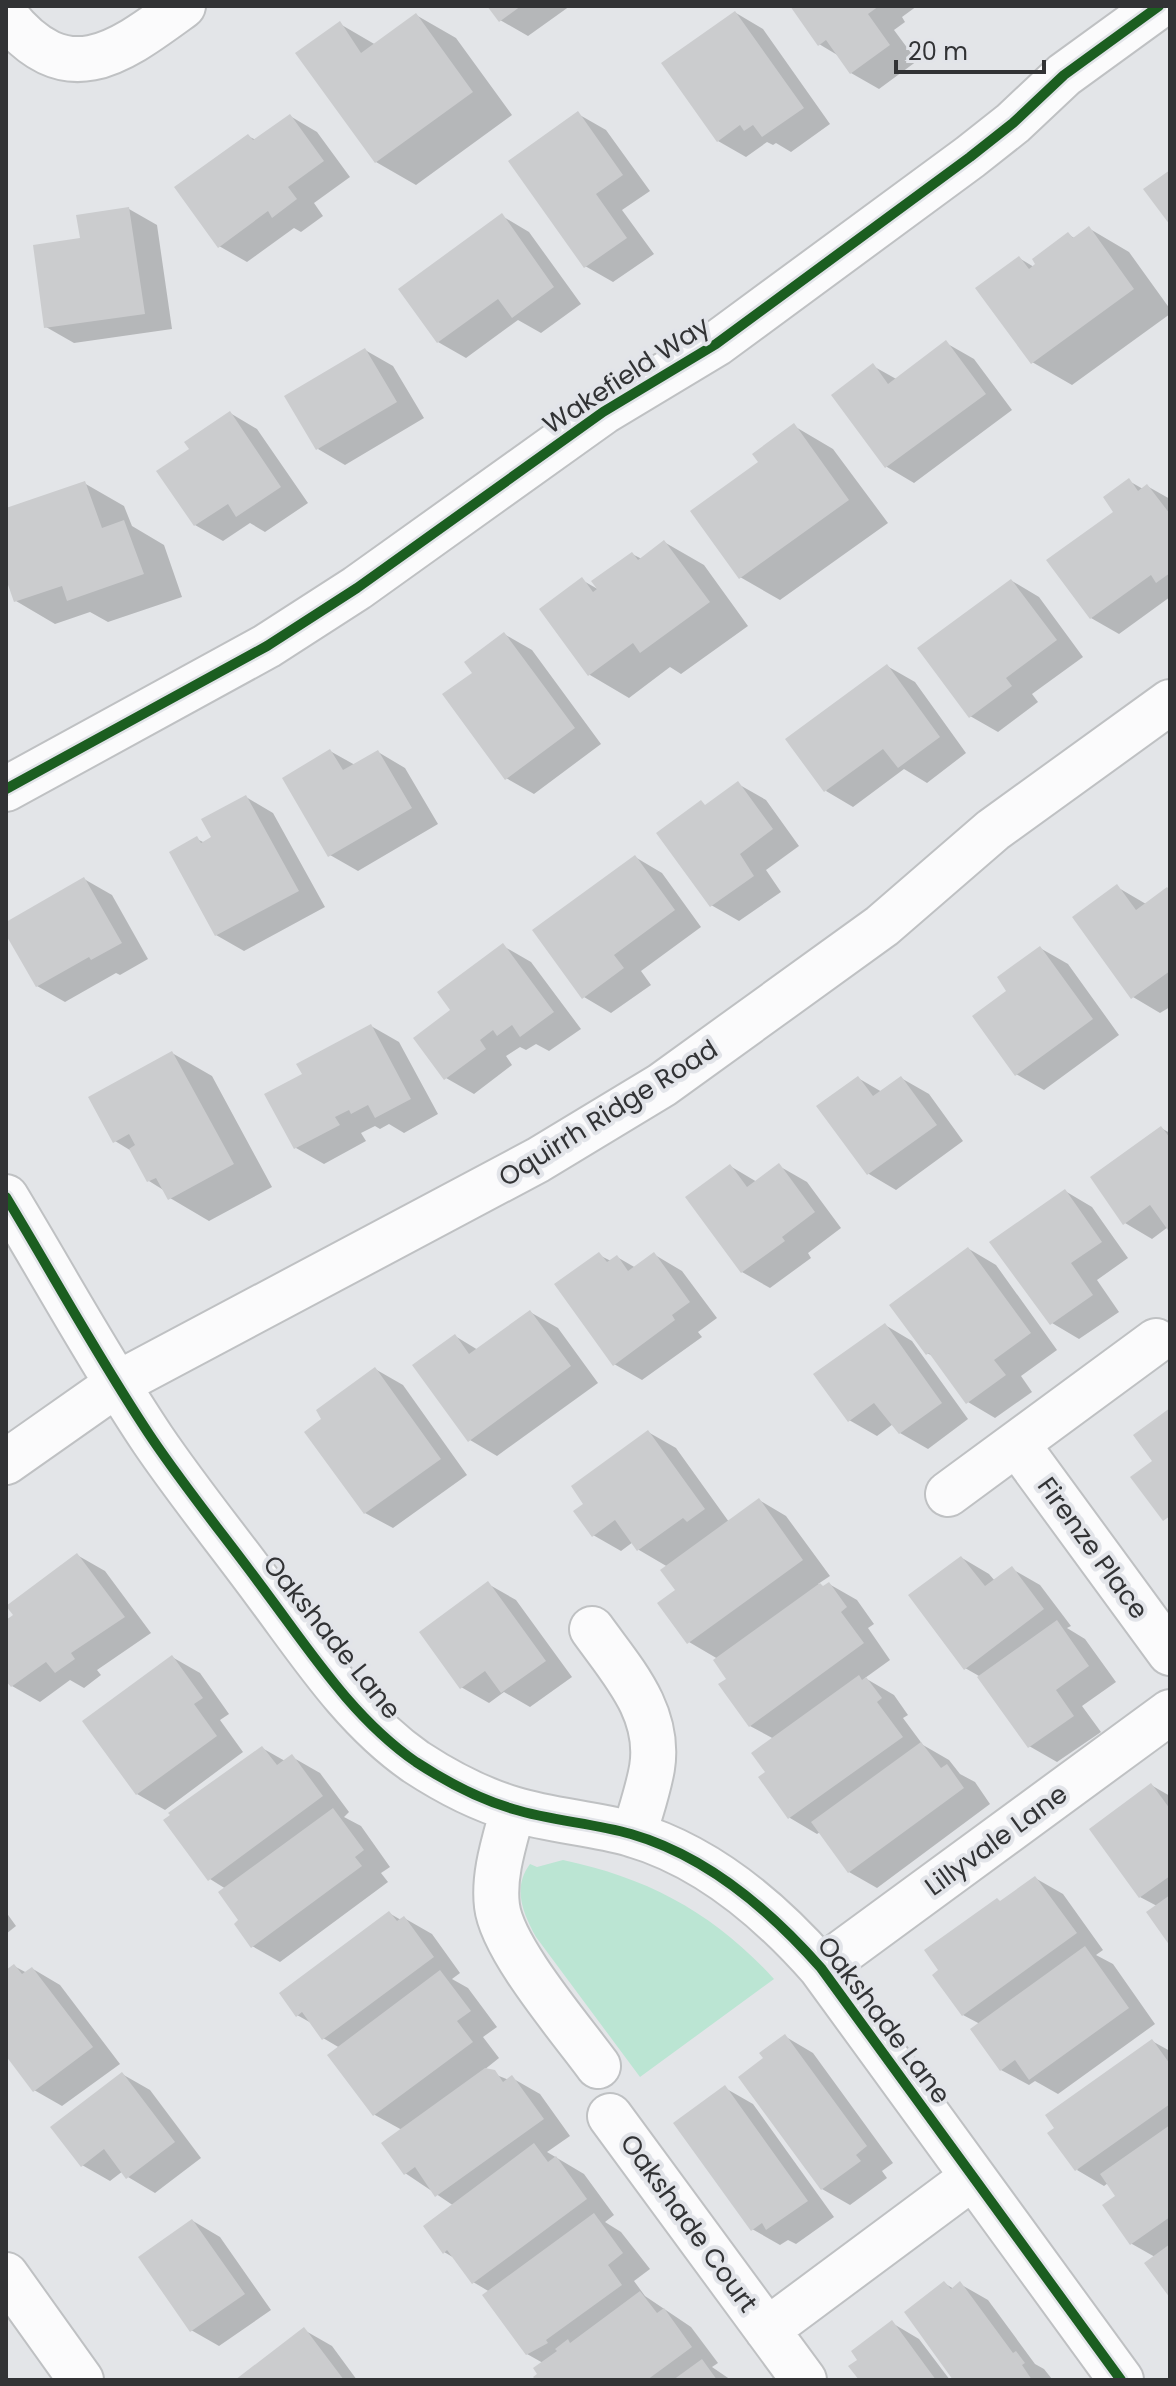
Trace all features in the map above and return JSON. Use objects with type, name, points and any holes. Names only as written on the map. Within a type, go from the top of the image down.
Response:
[{"type":"street","points":[[6,16],[24,37],[44,51],[66,58],[89,59],[130,45],[183,6]]},
{"type":"street","name":"Wakefield Way","points":[[6,789],[267,646],[357,588],[603,412],[716,344],[970,157],[1013,123],[1064,75],[1159,6]]},
{"type":"street","name":"Oquirrh Ridge Road","points":[[6,1462],[117,1384],[538,1160],[662,1085],[882,926],[993,830],[1170,702]]},
{"type":"street","name":"Oakshade Lane","points":[[6,1197],[155,1443],[330,1678],[367,1720],[388,1740],[445,1780],[513,1809],[634,1835],[665,1846],[696,1861],[759,1905],[790,1933],[821,1968],[1121,2380]]},
{"type":"street","points":[[948,1494],[1156,1341]]},
{"type":"street","name":"Firenze Place","points":[[1017,1444],[1170,1653]]},
{"type":"street","points":[[592,1629],[635,1689],[649,1718],[652,1768],[634,1835]]},
{"type":"street","name":"Lillyvale Lane","points":[[821,1968],[1170,1712]]},
{"type":"street","points":[[513,1809],[496,1889],[502,1926],[521,1960],[598,2066]]},
{"type":"street","name":"Oakshade Court","points":[[610,2116],[804,2380]]},
{"type":"street","name":"Oakshade Court","points":[[767,2330],[973,2177]]},
{"type":"street","points":[[6,2275],[81,2380]]},
{"type":"green space","points":[[563,1860],[624,1877],[679,1902],[728,1936],[774,1979],[640,2077],[536,1937],[527,1919],[521,1891],[530,1864],[537,1867]]},
{"type":"building","points":[[487,6],[521,6],[499,22]]},
{"type":"building","points":[[790,6],[879,6],[868,14],[890,45],[850,74],[826,40],[818,46]]},
{"type":"building","points":[[735,11],[804,108],[762,137],[753,125],[744,131],[740,125],[717,142],[661,63]]},
{"type":"building","points":[[416,13],[473,92],[375,163],[295,53],[340,21],[361,53]]},
{"type":"building","points":[[578,111],[623,175],[596,194],[627,238],[584,268],[508,161]]},
{"type":"building","points":[[290,114],[324,161],[288,187],[297,199],[272,218],[268,211],[218,248],[174,187],[248,134],[253,140]]},
{"type":"building","points":[[1170,170],[1170,225],[1143,189]]},
{"type":"building","points":[[129,207],[145,314],[44,328],[33,245],[80,238],[76,215]]},
{"type":"building","points":[[502,213],[554,287],[512,318],[498,299],[437,343],[398,289]]},
{"type":"building","points":[[1089,226],[1134,289],[1031,364],[975,288],[1019,256],[1029,269],[1035,264],[1032,259],[1068,232],[1073,238]]},
{"type":"building","points":[[946,340],[986,394],[885,468],[831,395],[873,363],[888,384]]},
{"type":"building","points":[[365,348],[397,402],[316,450],[284,396]]},
{"type":"building","points":[[230,411],[281,487],[236,517],[228,504],[194,526],[156,471],[189,449],[184,442]]},
{"type":"building","points":[[794,423],[849,500],[739,579],[690,511],[758,462],[752,454]]},
{"type":"building","points":[[1129,478],[1138,491],[1147,484],[1170,514],[1170,573],[1156,583],[1151,575],[1090,619],[1046,560],[1113,512],[1103,497]]},
{"type":"building","points":[[85,481],[102,528],[124,520],[144,574],[67,601],[62,586],[14,602],[6,579],[6,508]]},
{"type":"building","points":[[664,540],[710,602],[640,653],[633,643],[588,676],[539,609],[582,577],[593,592],[597,589],[591,581],[632,552],[638,560]]},
{"type":"building","points":[[1011,579],[1057,640],[1006,678],[1012,686],[969,718],[917,648]]},
{"type":"building","points":[[504,632],[575,728],[505,780],[442,694],[472,673],[464,662]]},
{"type":"building","points":[[887,664],[940,737],[898,768],[883,749],[824,792],[785,739]]},
{"type":"building","points":[[330,749],[343,770],[378,750],[412,808],[328,857],[282,778]]},
{"type":"building","points":[[738,781],[773,829],[740,854],[754,876],[710,907],[656,833],[701,800],[705,805]]},
{"type":"building","points":[[246,795],[299,891],[215,936],[169,852],[197,836],[201,843],[211,837],[201,819]]},
{"type":"building","points":[[635,855],[675,910],[614,955],[624,968],[582,999],[532,930]]},
{"type":"building","points":[[84,877],[122,943],[91,960],[89,957],[36,987],[6,935],[6,922]]},
{"type":"building","points":[[1117,884],[1136,910],[1167,887],[1170,891],[1170,971],[1131,999],[1072,917]]},
{"type":"building","points":[[503,943],[554,1012],[520,1037],[512,1025],[497,1036],[493,1030],[480,1040],[486,1049],[444,1080],[413,1038],[450,1010],[437,992]]},
{"type":"building","points":[[1040,946],[1093,1019],[1015,1076],[972,1016],[1006,991],[997,977]]},
{"type":"building","points":[[371,1024],[411,1099],[375,1118],[368,1105],[351,1114],[349,1110],[335,1117],[340,1125],[294,1149],[264,1094],[302,1074],[296,1064]]},
{"type":"building","points":[[172,1051],[234,1164],[168,1200],[156,1178],[147,1182],[129,1149],[135,1145],[129,1134],[113,1143],[88,1097]]},
{"type":"building","points":[[858,1076],[873,1096],[901,1076],[937,1125],[867,1175],[816,1106]]},
{"type":"building","points":[[1161,1126],[1170,1138],[1170,1233],[1150,1205],[1123,1225],[1090,1177]]},
{"type":"building","points":[[779,1163],[815,1212],[782,1237],[785,1241],[741,1273],[685,1197],[730,1164],[747,1187]]},
{"type":"building","points":[[1065,1189],[1102,1242],[1071,1263],[1093,1295],[1050,1325],[989,1242]]},
{"type":"building","points":[[968,1247],[1031,1333],[994,1360],[1006,1375],[966,1404],[889,1305]]},
{"type":"building","points":[[599,1252],[607,1262],[617,1255],[628,1271],[654,1252],[690,1302],[672,1315],[675,1320],[613,1366],[554,1284]]},
{"type":"building","points":[[530,1310],[571,1366],[468,1442],[412,1365],[455,1334],[469,1354]]},
{"type":"building","points":[[885,1323],[942,1403],[899,1434],[874,1403],[848,1422],[813,1374]]},
{"type":"building","points":[[375,1367],[441,1459],[364,1514],[304,1432],[321,1419],[316,1410]]},
{"type":"building","points":[[1170,1408],[1170,1516],[1163,1521],[1130,1477],[1152,1461],[1133,1435]]},
{"type":"building","points":[[648,1430],[705,1509],[687,1522],[683,1518],[637,1551],[615,1520],[592,1537],[573,1511],[583,1504],[571,1486]]},
{"type":"building","points":[[759,1498],[803,1560],[687,1644],[657,1603],[675,1590],[660,1570]]},
{"type":"building","points":[[77,1553],[125,1617],[71,1653],[75,1659],[55,1673],[46,1662],[11,1687],[6,1681],[6,1620],[13,1615],[6,1606]]},
{"type":"building","points":[[961,1556],[985,1586],[1012,1566],[1044,1609],[964,1670],[908,1595]]},
{"type":"building","points":[[488,1581],[546,1661],[501,1693],[485,1671],[460,1689],[419,1632]]},
{"type":"building","points":[[829,1582],[847,1607],[841,1612],[864,1643],[749,1727],[718,1684],[726,1679],[713,1660],[820,1583],[823,1586]]},
{"type":"building","points":[[1057,1620],[1089,1666],[1056,1690],[1074,1716],[1028,1748],[977,1677]]},
{"type":"building","points":[[172,1655],[203,1698],[194,1704],[217,1736],[136,1795],[82,1721]]},
{"type":"building","points":[[859,1675],[862,1680],[866,1677],[882,1698],[877,1702],[903,1737],[788,1819],[758,1777],[765,1772],[751,1753]]},
{"type":"building","points":[[921,1742],[941,1768],[947,1764],[964,1788],[848,1873],[811,1822]]},
{"type":"building","points":[[262,1746],[277,1765],[292,1754],[323,1796],[208,1881],[163,1820],[170,1815],[168,1813]]},
{"type":"building","points":[[1151,1783],[1170,1809],[1170,1876],[1139,1898],[1089,1829]]},
{"type":"building","points":[[333,1808],[364,1850],[355,1857],[362,1866],[251,1948],[234,1924],[238,1920],[218,1892]]},
{"type":"building","points":[[1035,1876],[1077,1933],[962,2016],[932,1975],[938,1970],[924,1950],[997,1898],[1000,1901]]},
{"type":"building","points":[[1170,1895],[1170,1946],[1146,1912]]},
{"type":"building","points":[[389,1911],[397,1921],[404,1916],[434,1957],[322,2040],[302,2012],[296,2017],[279,1993]]},
{"type":"building","points":[[1085,1946],[1129,2008],[1029,2080],[1015,2060],[1000,2071],[970,2029]]},
{"type":"building","points":[[14,1964],[22,1974],[32,1967],[93,2047],[33,2092],[6,2056],[6,1970]]},
{"type":"building","points":[[440,1970],[471,2011],[457,2021],[473,2042],[373,2116],[327,2055]]},
{"type":"building","points":[[785,2034],[867,2146],[856,2155],[861,2161],[821,2190],[738,2077],[763,2058],[759,2053]]},
{"type":"building","points":[[1152,2039],[1170,2064],[1170,2104],[1075,2171],[1047,2133],[1054,2128],[1045,2115]]},
{"type":"building","points":[[485,2068],[495,2070],[503,2082],[512,2075],[544,2119],[435,2197],[415,2167],[404,2175],[381,2143]]},
{"type":"building","points":[[122,2072],[175,2142],[126,2179],[104,2149],[81,2167],[50,2127]]},
{"type":"building","points":[[725,2085],[808,2201],[766,2230],[762,2223],[751,2231],[673,2123]]},
{"type":"building","points":[[1170,2125],[1170,2217],[1130,2245],[1102,2205],[1115,2196],[1100,2174]]},
{"type":"building","points":[[534,2143],[548,2162],[556,2156],[587,2199],[472,2284],[447,2250],[443,2254],[423,2226]]},
{"type":"building","points":[[594,2213],[623,2253],[608,2265],[622,2285],[546,2340],[548,2343],[526,2355],[482,2295]]},
{"type":"building","points":[[192,2219],[245,2294],[190,2332],[138,2257]]},
{"type":"building","points":[[1170,2244],[1170,2298],[1144,2263]]},
{"type":"building","points":[[944,2281],[951,2289],[960,2281],[1013,2353],[1016,2351],[1025,2363],[1022,2365],[1032,2380],[953,2380],[904,2312]]},
{"type":"building","points":[[640,2291],[657,2313],[664,2308],[692,2347],[647,2380],[536,2380],[533,2377],[537,2374],[533,2368],[557,2351],[555,2349],[568,2339],[570,2343]]},
{"type":"building","points":[[892,2320],[936,2380],[859,2380],[848,2366],[857,2360],[851,2351]]},
{"type":"building","points":[[304,2327],[344,2380],[235,2380]]},
{"type":"building","points":[[702,2359],[717,2380],[673,2380]]},
{"type":"cycle path","points":[[6,789],[267,646],[357,588],[603,412],[716,344],[970,157],[1013,123],[1064,75],[1159,6]]},
{"type":"cycle path","points":[[6,1197],[153,1440],[354,1706],[416,1762],[463,1789],[513,1809],[616,1830],[659,1844],[711,1871],[759,1906],[821,1968],[1121,2380]]}]
